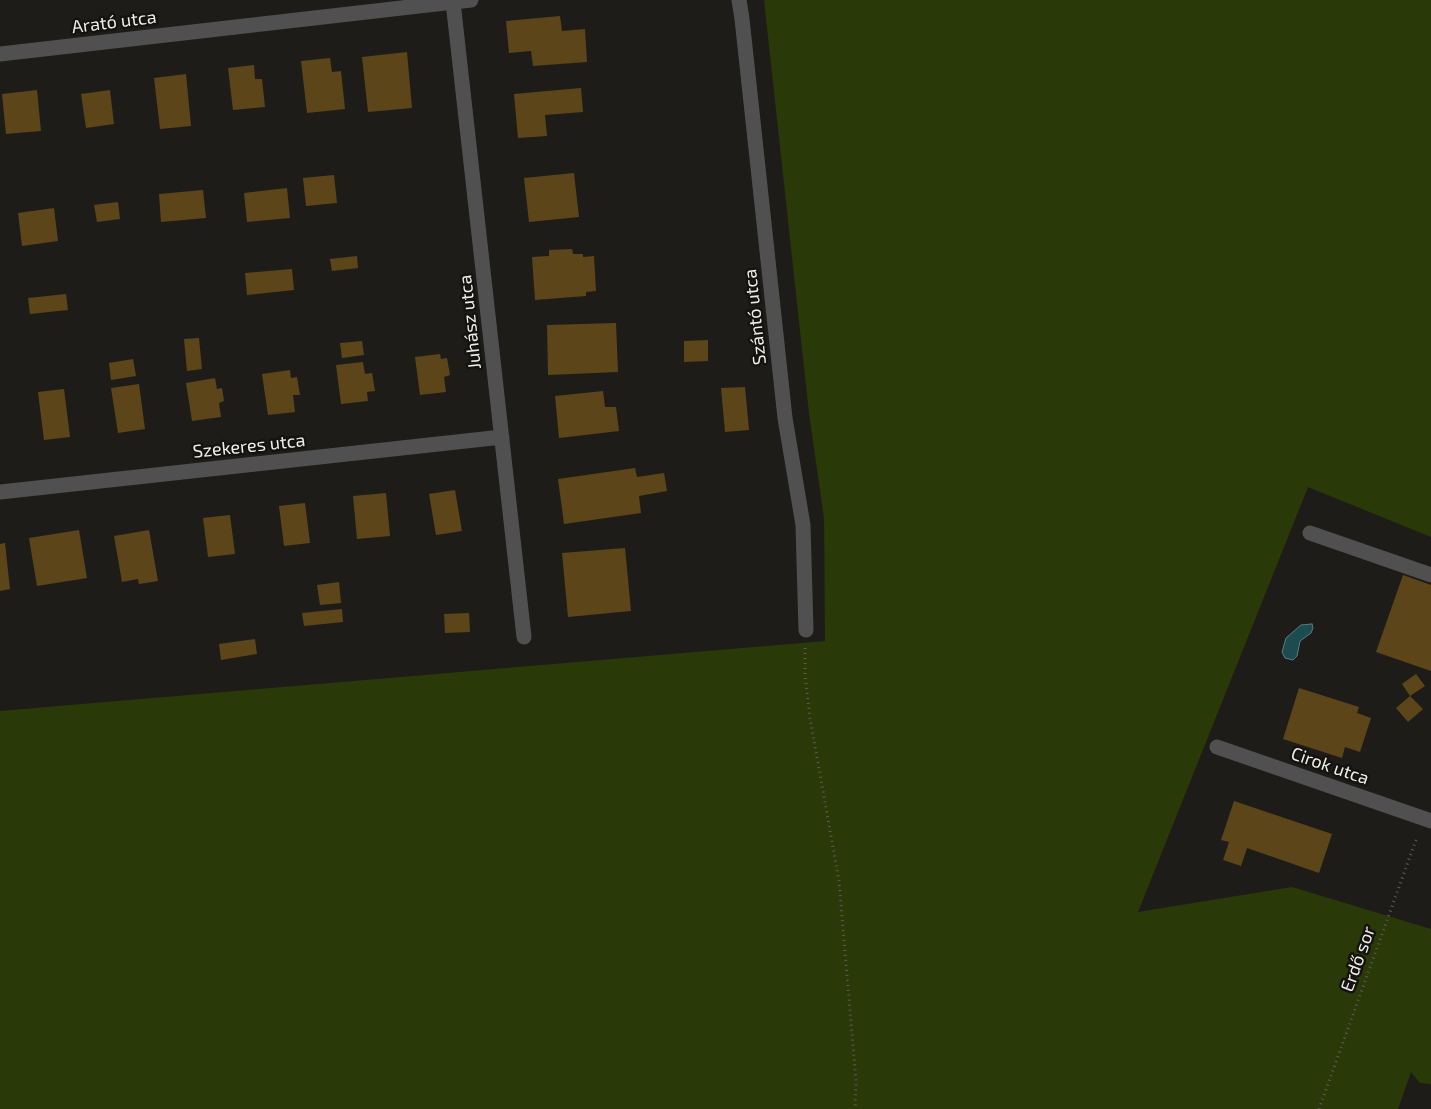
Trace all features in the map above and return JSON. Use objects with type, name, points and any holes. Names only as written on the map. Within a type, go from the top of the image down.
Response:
[{"type":"street","name":"Arató utca","points":[[0,54],[471,0]]},
{"type":"street","name":"Szántó utca","points":[[739,0],[785,418],[803,525],[806,630]]},
{"type":"street","name":"Juhász utca","points":[[453,2],[524,637]]},
{"type":"street","name":"Szekeres utca","points":[[0,492],[502,438]]},
{"type":"street","points":[[1310,532],[1431,575]]},
{"type":"street","name":"Cirok utca","points":[[1217,747],[1427,820]]},
{"type":"path","points":[[806,630],[805,675],[810,718],[839,881],[856,1081],[855,1109]]},
{"type":"path","name":"Erdő sor","points":[[1319,1109],[1427,820]]},
{"type":"green space","points":[[764,0],[1431,0],[1431,537],[1308,487],[1138,912],[1292,887],[1431,929],[1431,1084],[1420,1083],[1411,1072],[1398,1109],[0,1109],[0,711],[825,641],[824,518],[809,413]]},
{"type":"water","points":[[1312,624],[1311,633],[1300,641],[1297,656],[1293,660],[1285,658],[1282,652],[1286,638],[1301,625]]},
{"type":"building","points":[[560,16],[562,31],[585,29],[587,62],[533,66],[531,51],[509,53],[506,21]]},
{"type":"building","points":[[407,52],[412,108],[368,112],[362,57]]},
{"type":"building","points":[[330,58],[332,72],[341,71],[345,109],[307,113],[301,61]]},
{"type":"building","points":[[254,65],[255,79],[262,79],[265,107],[233,110],[228,68]]},
{"type":"building","points":[[186,74],[191,126],[160,129],[154,78]]},
{"type":"building","points":[[581,88],[583,112],[545,115],[547,136],[518,138],[514,94]]},
{"type":"building","points":[[37,90],[41,131],[6,134],[2,94]]},
{"type":"building","points":[[110,90],[114,124],[86,128],[81,94]]},
{"type":"building","points":[[574,173],[579,217],[529,222],[524,178]]},
{"type":"building","points":[[334,175],[337,203],[306,206],[303,178]]},
{"type":"building","points":[[287,188],[290,218],[247,222],[244,193]]},
{"type":"building","points":[[203,190],[206,218],[161,222],[159,194]]},
{"type":"building","points":[[118,202],[120,219],[97,222],[94,205]]},
{"type":"building","points":[[54,208],[58,241],[22,246],[18,213]]},
{"type":"building","points":[[572,249],[573,254],[583,254],[583,257],[594,256],[596,291],[586,292],[586,296],[535,300],[532,257],[549,256],[549,250]]},
{"type":"building","points":[[357,256],[358,268],[332,271],[330,259]]},
{"type":"building","points":[[292,269],[294,290],[247,295],[245,273]]},
{"type":"building","points":[[66,294],[68,310],[30,314],[28,298]]},
{"type":"building","points":[[616,323],[618,372],[548,375],[547,325]]},
{"type":"building","points":[[199,338],[202,369],[187,371],[184,339]]},
{"type":"building","points":[[708,340],[708,361],[684,362],[684,341]]},
{"type":"building","points":[[362,341],[364,355],[342,358],[340,343]]},
{"type":"building","points":[[440,354],[441,359],[447,358],[450,375],[444,377],[446,392],[420,395],[415,357]]},
{"type":"building","points":[[133,359],[136,376],[111,380],[109,363]]},
{"type":"building","points":[[363,362],[365,374],[372,373],[375,391],[367,392],[368,401],[341,404],[336,365]]},
{"type":"building","points":[[290,370],[291,378],[297,377],[300,395],[293,395],[295,412],[268,415],[262,374]]},
{"type":"building","points":[[215,378],[217,389],[222,388],[224,401],[219,403],[221,417],[192,421],[186,383]]},
{"type":"building","points":[[139,384],[145,429],[118,433],[111,388]]},
{"type":"building","points":[[745,387],[749,430],[725,432],[721,388]]},
{"type":"building","points":[[64,389],[70,437],[44,440],[38,392]]},
{"type":"building","points":[[603,391],[605,407],[616,407],[619,431],[559,438],[555,396]]},
{"type":"building","points":[[635,468],[637,477],[664,473],[667,491],[639,496],[641,513],[564,524],[558,479]]},
{"type":"building","points":[[455,490],[462,531],[436,535],[429,494]]},
{"type":"building","points":[[386,493],[390,536],[357,539],[353,496]]},
{"type":"building","points":[[305,503],[310,543],[284,546],[279,506]]},
{"type":"building","points":[[230,515],[235,554],[208,557],[203,518]]},
{"type":"building","points":[[79,530],[87,578],[37,586],[29,538]]},
{"type":"building","points":[[149,530],[158,581],[139,584],[138,579],[122,582],[114,536]]},
{"type":"building","points":[[5,543],[10,589],[0,591],[0,544]]},
{"type":"building","points":[[625,548],[631,611],[568,617],[562,553]]},
{"type":"building","points":[[1403,575],[1431,585],[1431,671],[1376,652]]},
{"type":"building","points":[[339,582],[341,603],[320,605],[317,585]]},
{"type":"building","points":[[342,609],[343,622],[304,626],[302,613]]},
{"type":"building","points":[[469,613],[470,632],[445,633],[444,614]]},
{"type":"building","points":[[255,639],[257,654],[221,660],[219,644]]},
{"type":"building","points":[[1416,674],[1425,686],[1410,696],[1402,684]]},
{"type":"building","points":[[1299,688],[1359,707],[1357,713],[1371,718],[1360,752],[1345,747],[1342,758],[1283,739]]},
{"type":"building","points":[[1410,696],[1423,709],[1408,722],[1396,708]]},
{"type":"building","points":[[1234,801],[1332,834],[1319,873],[1247,848],[1241,866],[1223,860],[1229,842],[1221,840]]}]
